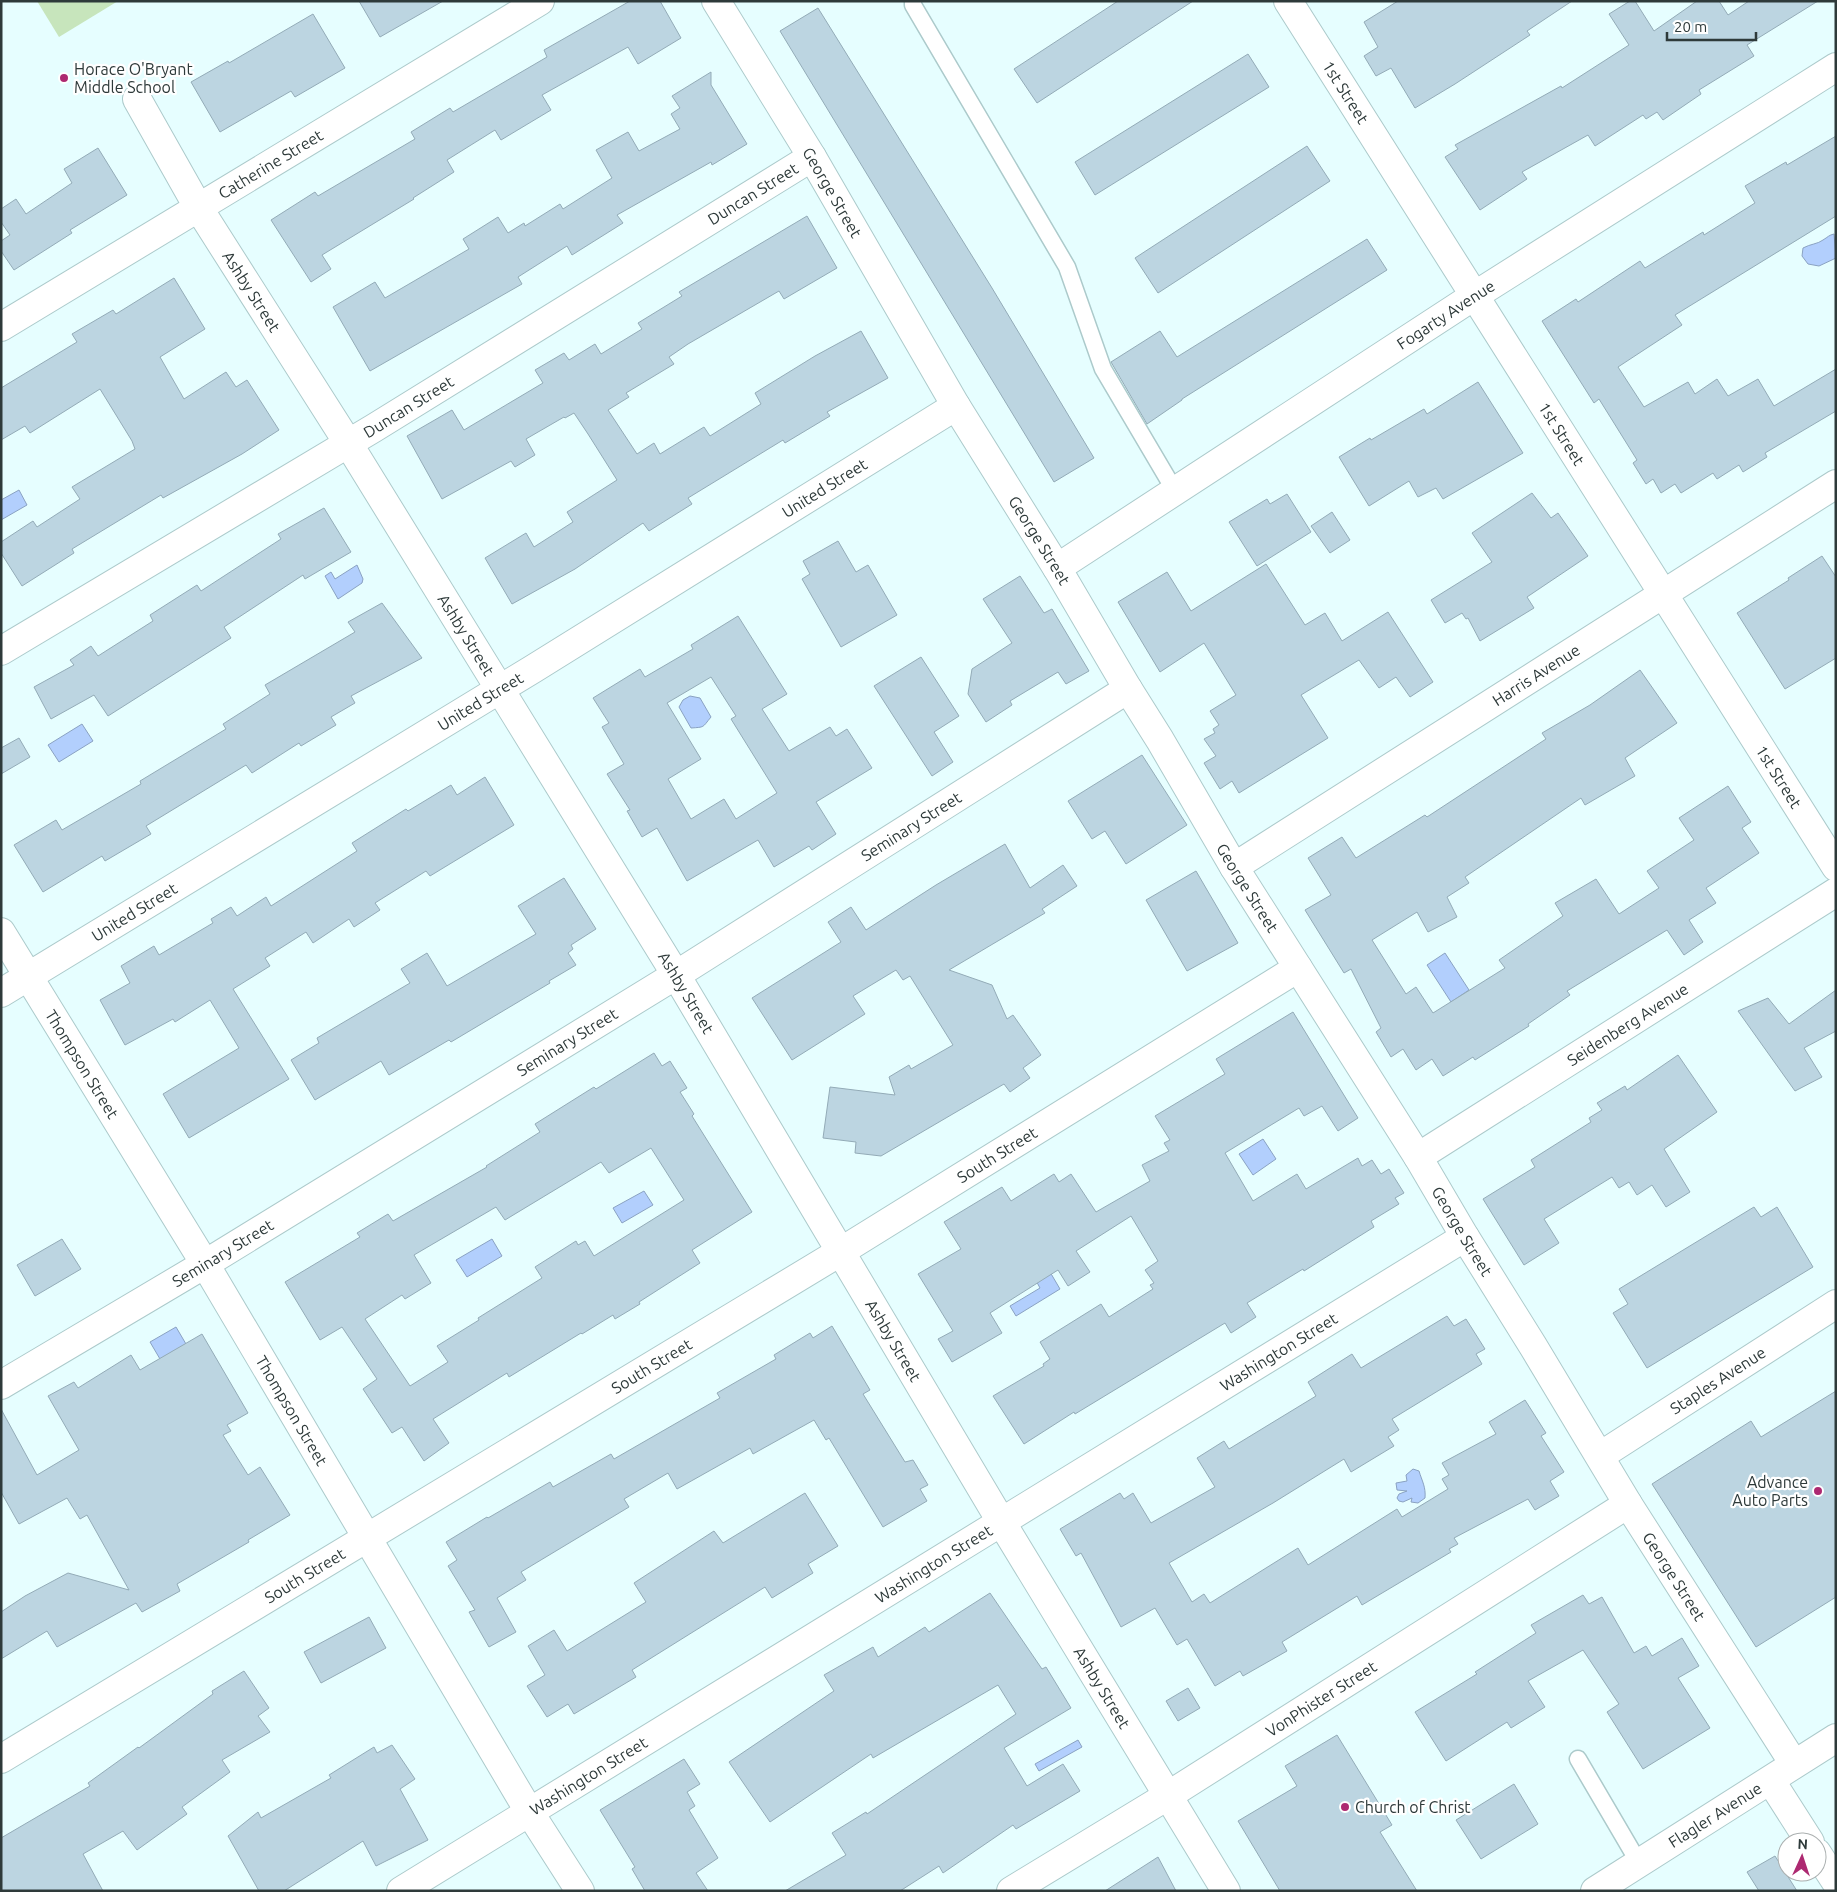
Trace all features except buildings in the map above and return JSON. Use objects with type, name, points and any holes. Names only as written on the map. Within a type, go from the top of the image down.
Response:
[{"type":"street","name":"Catherine Street","points":[[1,327],[540,1]]},
{"type":"street","name":"George Street","points":[[716,1],[812,157],[956,406],[1057,568],[1234,867],[1418,1157],[1628,1504],[1794,1764]]},
{"type":"street","name":"1st Street","points":[[1290,2],[1836,867]]},
{"type":"street","name":"Fogarty Avenue","points":[[1057,568],[1474,296],[1836,66]]},
{"type":"street","name":"Ashby Street","points":[[137,99],[198,207],[348,443],[676,975],[1002,1522],[1226,1891]]},
{"type":"street","name":"Duncan Street","points":[[1,651],[348,443],[812,157]]},
{"type":"street","name":"United Street","points":[[1,992],[500,689],[956,406]]},
{"type":"street","name":"Harris Avenue","points":[[1234,867],[1836,484]]},
{"type":"street","name":"Seminary Street","points":[[1,1385],[205,1264],[676,975],[1128,689]]},
{"type":"street","name":"Seidenberg Avenue","points":[[1418,1157],[1836,892]]},
{"type":"street","name":"Thompson Street","points":[[1,932],[205,1264],[530,1813],[580,1891]]},
{"type":"street","name":"South Street","points":[[1,1759],[840,1252],[1298,968]]},
{"type":"street","name":"Washington Street","points":[[401,1891],[1465,1237]]},
{"type":"street","name":"Staples Avenue","points":[[1600,1456],[1836,1304]]},
{"type":"street","name":"VonPhister Street","points":[[1011,1891],[1169,1795],[1628,1504]]},
{"type":"street","name":"Flagler Avenue","points":[[1595,1891],[1836,1738]]},
{"type":"street","points":[[1771,1781],[1804,1832]]},
{"type":"street","points":[[1827,1868],[1836,1882]]},
{"type":"lane","points":[[913,1],[913,5],[1067,267],[1103,369],[1175,491]]},
{"type":"lane","points":[[1578,1758],[1639,1863]]},
{"type":"green space","points":[[37,1],[118,1],[59,37]]},
{"type":"water","points":[[1834,234],[1836,258],[1819,266],[1808,264],[1802,256],[1803,248]]},
{"type":"water","points":[[19,490],[27,505],[1,520],[1,500]]},
{"type":"water","points":[[357,565],[363,579],[362,583],[338,599],[325,576],[331,572],[335,579]]},
{"type":"water","points":[[690,696],[700,698],[711,717],[701,727],[691,728],[679,707],[683,700]]},
{"type":"water","points":[[82,724],[93,741],[59,762],[48,745]]},
{"type":"water","points":[[1445,953],[1469,990],[1451,1002],[1427,965]]},
{"type":"water","points":[[1263,1139],[1276,1159],[1253,1175],[1239,1154]]},
{"type":"water","points":[[644,1191],[653,1205],[622,1223],[613,1208]]},
{"type":"water","points":[[492,1239],[502,1256],[467,1277],[456,1260]]},
{"type":"water","points":[[1050,1272],[1060,1289],[1016,1316],[1010,1306],[1040,1288],[1033,1275]]},
{"type":"water","points":[[176,1327],[186,1344],[160,1359],[150,1342]]},
{"type":"water","points":[[1413,1469],[1419,1471],[1425,1498],[1418,1503],[1411,1502],[1412,1498],[1403,1502],[1399,1501],[1397,1498],[1399,1494],[1407,1491],[1397,1490],[1396,1483],[1407,1481],[1406,1475]]},
{"type":"water","points":[[1078,1740],[1082,1747],[1039,1771],[1035,1764]]},
{"type":"place","name":"Horace O'Bryant Middle School","points":[[64,78]]},
{"type":"place","name":"Advance Auto Parts","points":[[1818,1491]]},
{"type":"place","name":"Church of Christ","points":[[1345,1807]]}]
